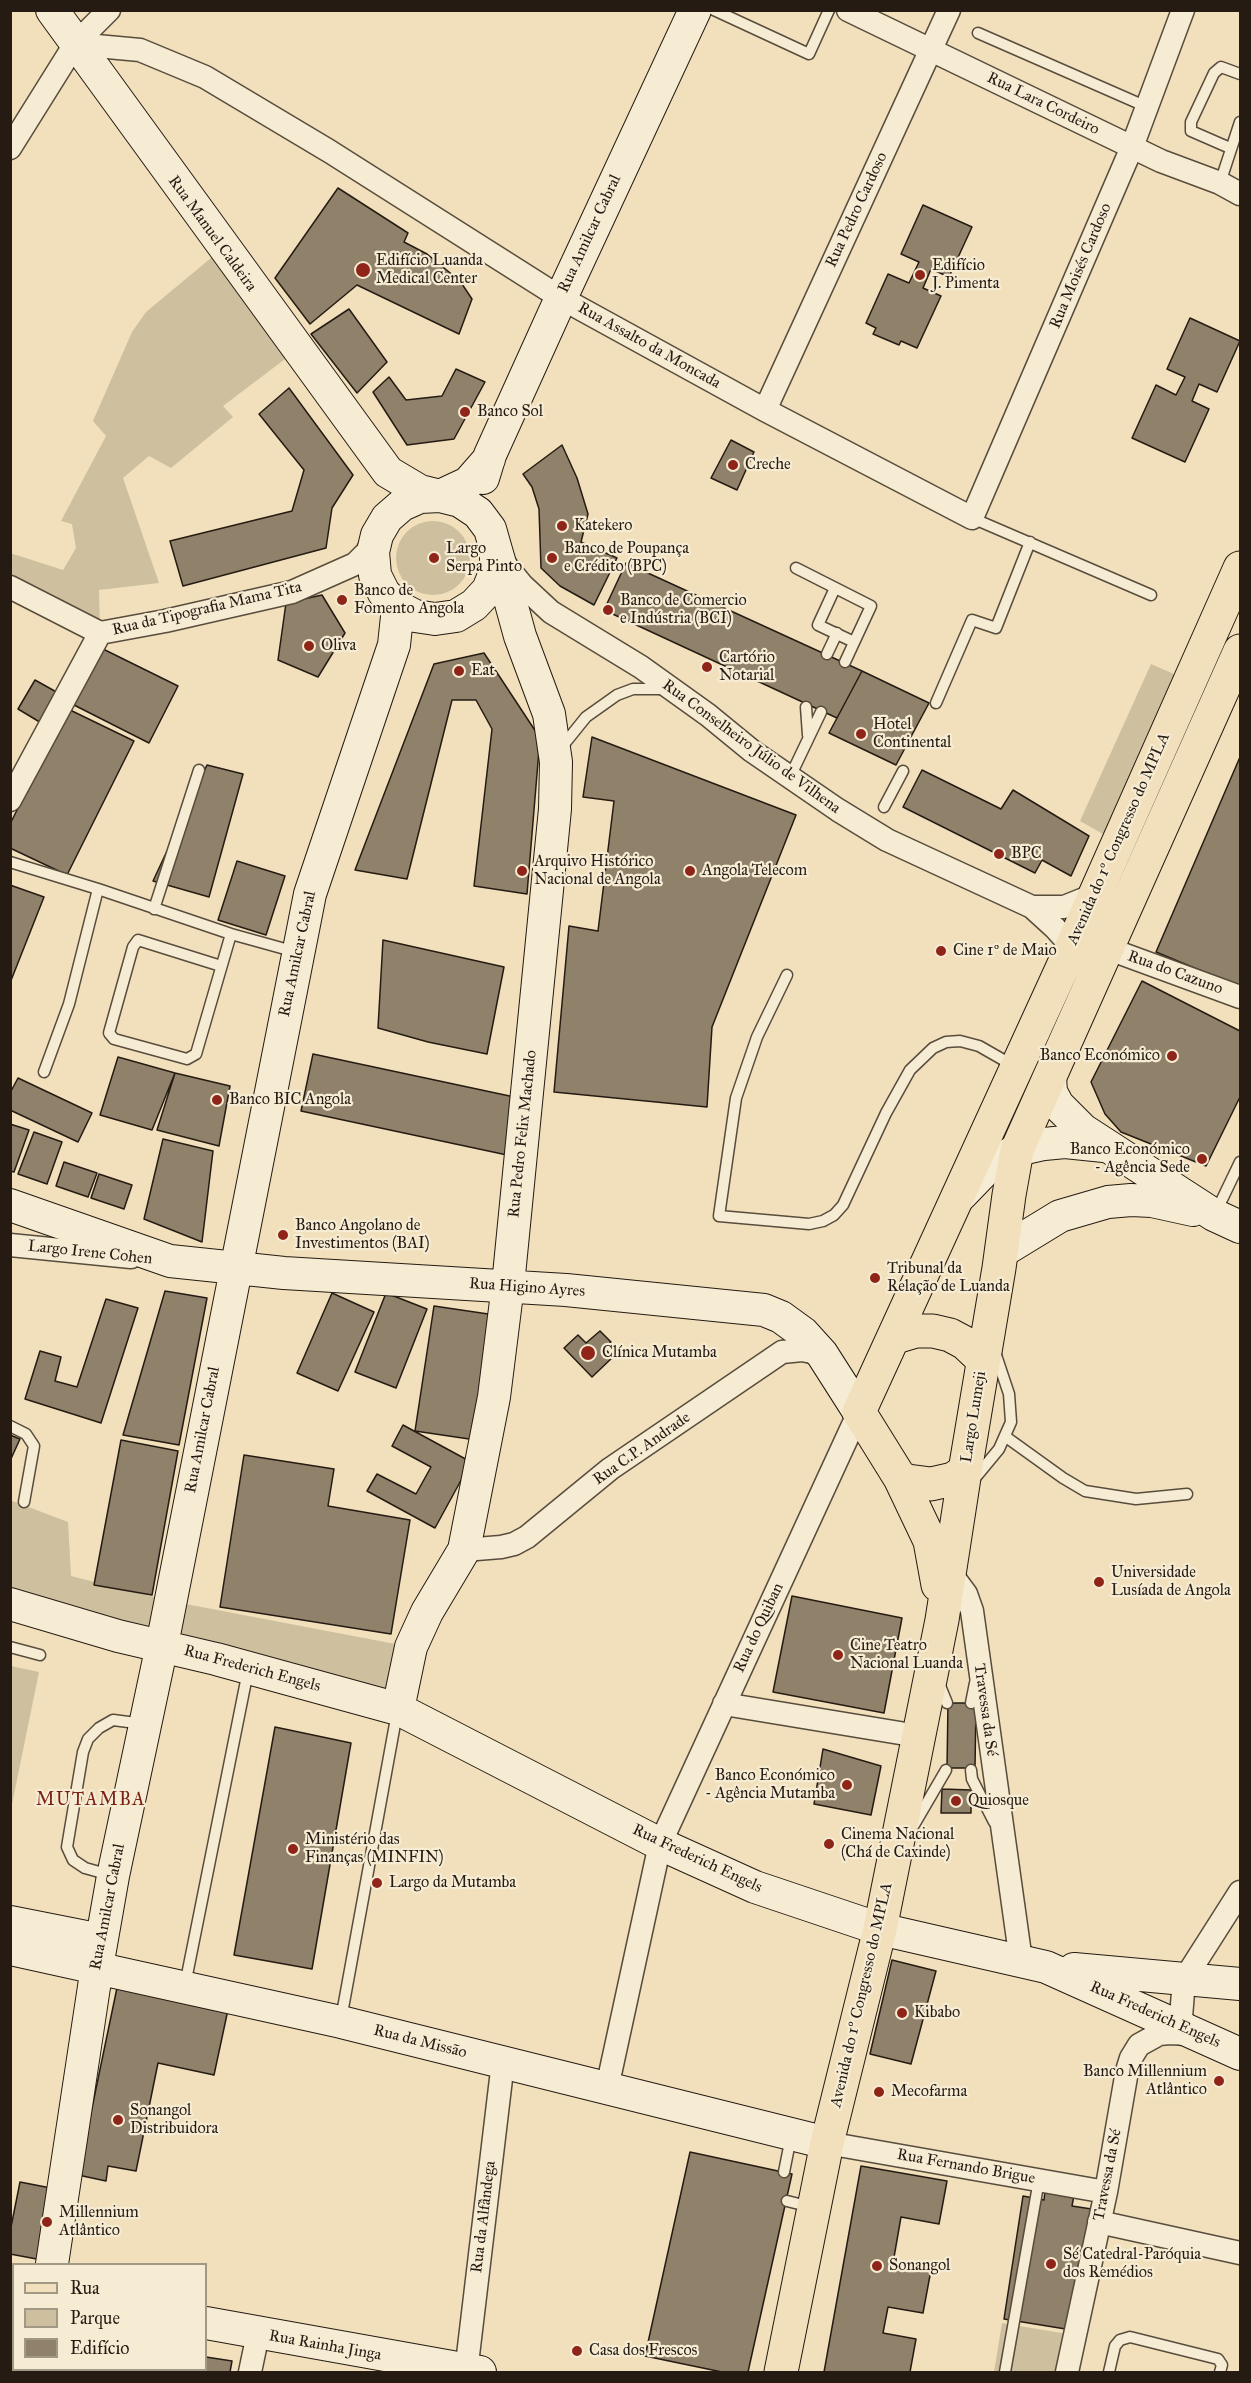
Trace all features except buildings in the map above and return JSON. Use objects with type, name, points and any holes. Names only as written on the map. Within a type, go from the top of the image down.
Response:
[{"type":"main road","name":"Avenida do 1º Congresso do MPLA","points":[[892,1340],[1070,951],[1212,621],[1240,568]]},
{"type":"main road","points":[[983,1360],[1017,1150],[1109,949],[1240,651]]},
{"type":"main road","name":"Largo Lumeji","points":[[892,1340],[916,1331],[933,1331],[950,1335],[965,1343],[983,1360],[965,1471],[953,1479],[931,1484],[900,1478]]},
{"type":"main road","points":[[892,1340],[853,1403],[900,1478]]},
{"type":"main road","name":"Avenida do 1º Congresso do MPLA","points":[[782,2372],[801,2204],[827,2143],[880,1929],[942,1620],[965,1471]]},
{"type":"main road","name":"Avenida do 1º Congresso do MPLA","points":[[900,1478],[930,1540],[942,1620]]},
{"type":"street","name":"Rua Manuel Caldeira","points":[[52,10],[374,456],[388,472],[404,484],[440,496]]},
{"type":"street","points":[[10,148],[75,44],[109,10]]},
{"type":"street","name":"Rua Amilcar Cabral","points":[[489,459],[695,10]]},
{"type":"street","name":"Rua Lara Cordeiro","points":[[848,10],[1161,161],[1220,183],[1240,194]]},
{"type":"street","name":"Rua Pedro Cardoso","points":[[765,410],[949,10]]},
{"type":"street","name":"Rua Moisés Cardoso","points":[[972,518],[1132,147],[1183,10]]},
{"type":"street","name":"Rua Assalto da Moncada","points":[[75,44],[140,50],[205,76],[329,151],[561,298],[765,410],[972,518]]},
{"type":"street","name":"Rua Manuel Caldeira","points":[[374,456],[381,475],[382,496],[381,515],[376,535]]},
{"type":"street","points":[[440,496],[468,483],[489,459]]},
{"type":"street","name":"Rua Pedro Felix Machado","points":[[398,1709],[411,1647],[427,1612],[464,1550],[494,1397],[508,1285],[555,809],[556,762],[549,714],[520,636],[483,505],[483,480],[489,459]]},
{"type":"street","points":[[329,577],[350,577],[368,583],[391,600],[415,616],[435,620],[456,616],[474,605],[488,590],[496,570],[493,539],[478,513],[460,501],[440,496],[420,497],[402,505],[387,518],[376,535],[373,552],[375,575],[391,600]]},
{"type":"street","name":"Rua da Tipografia Mama Tita","points":[[10,800],[100,633],[165,621],[292,592],[355,564],[367,552],[376,535]]},
{"type":"street","name":"Rua Conselheiro Júlio de Vilhena","points":[[493,539],[515,577],[551,612],[641,667],[790,777],[857,823],[887,840],[1032,907],[1055,928],[1070,951],[1079,980],[1082,1008]]},
{"type":"street","points":[[10,587],[100,633]]},
{"type":"street","name":"Rua Amilcar Cabral","points":[[52,2263],[113,1876],[162,1645],[298,952],[310,894],[394,645],[391,600]]},
{"type":"street","name":"Rua Conselheiro Júlio de Vilhena","points":[[1032,907],[1064,907],[1094,895]]},
{"type":"street","name":"Rua do Cazuno","points":[[1109,949],[1240,997]]},
{"type":"street","points":[[1050,1077],[1051,1092],[1058,1105],[1083,1130],[1104,1146],[1227,1221]]},
{"type":"street","points":[[958,1199],[989,1166],[1017,1150],[1065,1142],[1104,1146]]},
{"type":"street","points":[[1001,1251],[1060,1216],[1108,1202],[1152,1201],[1227,1221]]},
{"type":"street","name":"Rua Higino Ayres","points":[[10,1205],[170,1261],[235,1269],[508,1285],[764,1310],[781,1317],[803,1333],[822,1354],[853,1403]]},
{"type":"street","name":"Largo Irene Cohen","points":[[10,1245],[170,1261]]},
{"type":"street","name":"Rua C.P. Andrade","points":[[464,1550],[501,1547],[514,1544],[527,1537],[610,1469],[782,1352],[802,1350],[822,1354]]},
{"type":"street","name":"Rua do Quiban","points":[[607,2088],[660,1844],[724,1704],[853,1403]]},
{"type":"street","name":"Travessa da Sé","points":[[950,1571],[966,1594],[972,1611],[1002,1835],[1034,1964]]},
{"type":"street","name":"Rua Frederich Engels","points":[[10,1604],[118,1636],[162,1645],[398,1709],[660,1844],[755,1887],[880,1929],[1034,1964],[1240,2054]]},
{"type":"street","points":[[724,1704],[918,1736]]},
{"type":"street","points":[[1196,2033],[1181,2017],[1184,1980],[1240,1892]]},
{"type":"street","name":"Rua da Missão","points":[[10,1922],[185,1987],[341,2022],[827,2143]]},
{"type":"street","name":"Rua da Missão","points":[[10,1949],[99,1954]]},
{"type":"street","points":[[1034,1964],[1240,1984]]},
{"type":"street","name":"Travessa da Sé","points":[[1067,2373],[1106,2192],[1127,2071],[1139,2045],[1159,2034],[1196,2033]]},
{"type":"street","name":"Rua da Alfândega","points":[[471,2372],[503,2062]]},
{"type":"street","name":"Rua Fernando Brigue","points":[[827,2143],[1106,2192]]},
{"type":"street","points":[[1099,2222],[1240,2253]]},
{"type":"street","name":"Rua Rainha Jinga","points":[[207,2323],[471,2372]]},
{"type":"street","points":[[250,2373],[258,2334]]},
{"type":"lane","points":[[714,10],[809,54],[829,10]]},
{"type":"lane","points":[[978,33],[1147,107]]},
{"type":"lane","points":[[1230,148],[1191,131],[1191,122],[1214,73],[1221,67],[1240,74]]},
{"type":"lane","points":[[1220,183],[1240,122]]},
{"type":"lane","points":[[972,518],[1151,595]]},
{"type":"lane","points":[[936,703],[972,620],[996,628],[1030,542]]},
{"type":"lane","points":[[796,568],[871,606],[844,662]]},
{"type":"lane","points":[[835,588],[818,625],[854,642]]},
{"type":"lane","points":[[827,654],[837,633]]},
{"type":"lane","points":[[556,762],[563,744],[574,729],[600,705],[633,689],[654,687],[675,691]]},
{"type":"lane","points":[[806,706],[808,738]]},
{"type":"lane","points":[[790,777],[820,712]]},
{"type":"lane","points":[[154,909],[199,770]]},
{"type":"lane","points":[[884,807],[903,771]]},
{"type":"lane","points":[[10,862],[98,888],[231,934],[298,952]]},
{"type":"lane","points":[[44,1072],[69,1004],[98,888]]},
{"type":"lane","points":[[221,966],[138,940],[133,947],[109,1033],[114,1039],[187,1059],[196,1053],[231,934]]},
{"type":"lane","points":[[787,975],[757,1037],[736,1098],[719,1216],[809,1224],[823,1221],[834,1215],[843,1205],[886,1113],[910,1070],[933,1048],[946,1042],[960,1041],[978,1046],[1017,1067]]},
{"type":"lane","points":[[1227,1221],[1240,1162]]},
{"type":"lane","points":[[957,1523],[972,1483],[999,1449],[1011,1422],[1009,1394],[992,1339],[992,1312]]},
{"type":"lane","points":[[983,1360],[1009,1394]]},
{"type":"lane","points":[[10,1426],[26,1434],[34,1446],[24,1502]]},
{"type":"lane","points":[[1005,1437],[1085,1491],[1136,1498],[1187,1494]]},
{"type":"lane","points":[[965,1471],[999,1449]]},
{"type":"lane","points":[[10,1647],[40,1655]]},
{"type":"lane","points":[[185,1987],[248,1668]]},
{"type":"lane","points":[[932,1670],[944,1690],[947,1703]]},
{"type":"lane","points":[[971,1703],[980,1670]]},
{"type":"lane","points":[[341,2022],[398,1709]]},
{"type":"lane","points":[[113,1876],[85,1868],[73,1860],[67,1847],[83,1752],[88,1739],[99,1728],[113,1720],[144,1724]]},
{"type":"lane","points":[[895,1855],[926,1808],[946,1770]]},
{"type":"lane","points":[[971,1770],[972,1779],[1002,1835]]},
{"type":"lane","points":[[784,2172],[792,2134]]},
{"type":"lane","points":[[1005,2373],[1039,2180]]},
{"type":"lane","points":[[1110,2373],[1115,2346],[1120,2340],[1130,2337],[1218,2359],[1222,2365],[1220,2373]]},
{"type":"green space","points":[[223,248],[297,350],[223,406],[233,417],[171,468],[149,456],[123,478],[159,583],[99,590],[100,633],[11,587],[10,553],[63,570],[76,548],[72,524],[61,521],[106,436],[93,421],[132,332],[146,312]]},
{"type":"green space","points":[[433,521],[447,524],[459,532],[467,544],[470,558],[467,572],[459,584],[447,592],[433,595],[419,592],[407,584],[399,572],[396,558],[399,544],[407,532],[419,524]]},
{"type":"green space","points":[[1151,664],[1190,681],[1117,842],[1080,821]]},
{"type":"green space","points":[[10,1500],[68,1522],[71,1576],[170,1601],[411,1647],[398,1709],[11,1602]]},
{"type":"green space","points":[[10,1666],[39,1672],[11,1809]]},
{"type":"green space","points":[[1002,2323],[1079,2336],[1072,2372],[994,2372]]},
{"type":"place","name":"Edifício Luanda Medical Center","points":[[363,270]]},
{"type":"place","name":"Edifício J. Pimenta","points":[[920,275]]},
{"type":"place","name":"Banco Sol","points":[[465,412]]},
{"type":"place","name":"Creche","points":[[733,465]]},
{"type":"place","name":"Katekero","points":[[562,526]]},
{"type":"place","name":"Largo Serpa Pinto","points":[[434,558]]},
{"type":"place","name":"Banco de Poupança e Crédito (BPC)","points":[[552,558]]},
{"type":"place","name":"Banco de Fomento Angola","points":[[342,600]]},
{"type":"place","name":"Banco de Comercio e Indústria (BCI)","points":[[608,610]]},
{"type":"place","name":"Oliva","points":[[309,646]]},
{"type":"place","name":"Cartório Notarial","points":[[707,667]]},
{"type":"place","name":"Eat","points":[[459,671]]},
{"type":"place","name":"Hotel Continental","points":[[861,734]]},
{"type":"place","name":"BPC","points":[[999,854]]},
{"type":"place","name":"Arquivo Histórico Nacional de Angola","points":[[522,871]]},
{"type":"place","name":"Angola Telecom","points":[[690,871]]},
{"type":"place","name":"Cine 1º de Maio","points":[[941,951]]},
{"type":"place","name":"Banco Económico","points":[[1172,1056]]},
{"type":"place","name":"Banco BIC Angola","points":[[217,1100]]},
{"type":"place","name":"Banco Económico - Agência Sede","points":[[1202,1159]]},
{"type":"place","name":"Banco Angolano de Investimentos (BAI)","points":[[283,1235]]},
{"type":"place","name":"Tribunal da Relação de Luanda","points":[[875,1278]]},
{"type":"place","name":"Clínica Mutamba","points":[[588,1353]]},
{"type":"place","name":"Universidade Lusíada de Angola","points":[[1099,1582]]},
{"type":"place","name":"Cine Teatro Nacional Luanda","points":[[838,1655]]},
{"type":"place","name":"Banco Económico - Agência Mutamba","points":[[847,1785]]},
{"type":"place","name":"Quiosque","points":[[956,1801]]},
{"type":"place","name":"Cinema Nacional (Chá de Caxinde)","points":[[829,1844]]},
{"type":"place","name":"Ministério das Finanças (MINFIN)","points":[[293,1849]]},
{"type":"place","name":"Largo da Mutamba","points":[[377,1883]]},
{"type":"place","name":"Kibabo","points":[[902,2013]]},
{"type":"place","name":"Banco Millennium Atlântico","points":[[1219,2081]]},
{"type":"place","name":"Mecofarma","points":[[879,2092]]},
{"type":"place","name":"Sonangol Distribuidora","points":[[118,2120]]},
{"type":"place","name":"Millennium Atlântico","points":[[47,2222]]},
{"type":"place","name":"Sé Catedral-Paróquia dos Remédios","points":[[1051,2264]]},
{"type":"place","name":"Sonangol","points":[[877,2266]]},
{"type":"place","name":"Casa dos Frescos","points":[[577,2351]]},
{"type":"district","name":"MUTAMBA","points":[[91,1801]]}]
